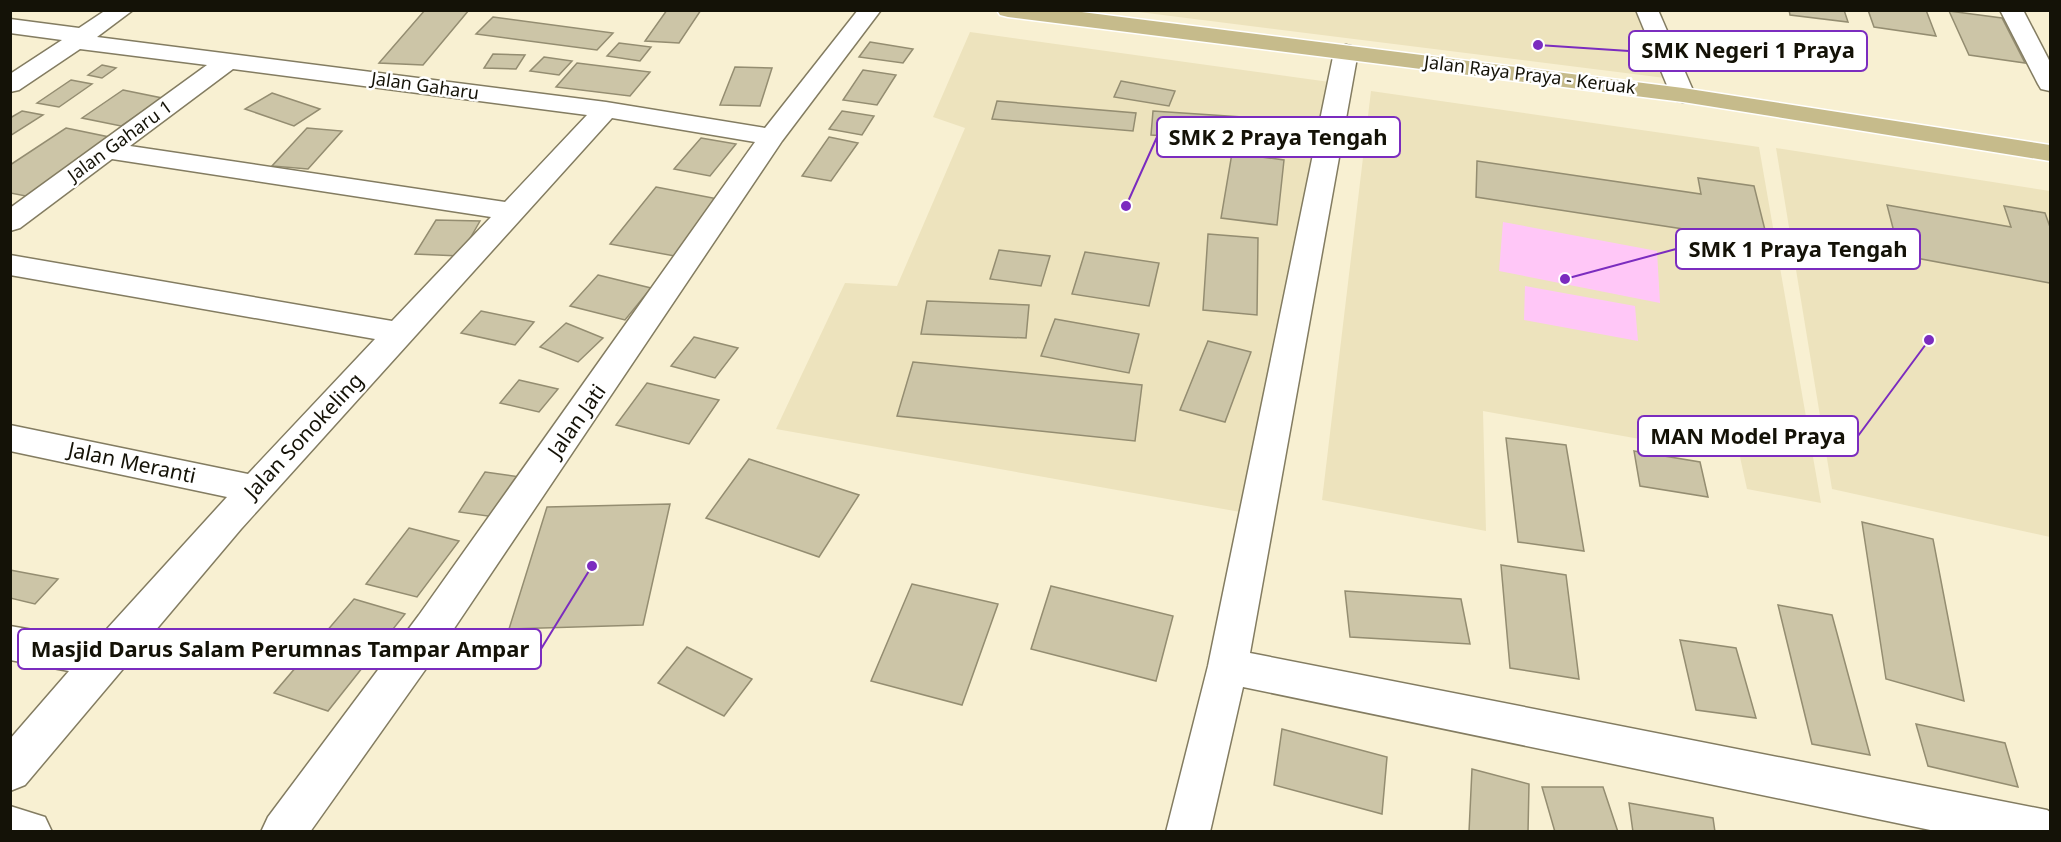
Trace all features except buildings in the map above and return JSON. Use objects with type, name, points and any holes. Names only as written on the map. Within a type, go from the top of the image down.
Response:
[{"type":"main road","name":"Jalan Raya Praya - Keruak","points":[[1008,10],[1683,95],[2050,153]]},
{"type":"street","points":[[10,85],[122,10]]},
{"type":"street","name":"Jalan Jati","points":[[283,831],[433,627],[772,137],[870,10]]},
{"type":"street","points":[[1647,10],[1683,95]]},
{"type":"street","points":[[2011,10],[2050,84]]},
{"type":"street","name":"Jalan Gaharu","points":[[10,26],[229,60],[606,110],[772,137]]},
{"type":"street","points":[[1188,831],[1228,666],[1346,52]]},
{"type":"street","name":"Jalan Gaharu 1","points":[[10,222],[229,60]]},
{"type":"street","name":"Jalan Sonokeling","points":[[10,771],[102,660],[254,489],[606,110]]},
{"type":"street","points":[[106,150],[512,212]]},
{"type":"street","points":[[10,265],[400,333]]},
{"type":"street","name":"Jalan Meranti","points":[[10,438],[254,489]]},
{"type":"street","points":[[10,643],[102,660]]},
{"type":"street","points":[[1228,666],[2047,831]]},
{"type":"street","points":[[10,827],[30,831]]},
{"type":"shaded area","points":[[1131,11],[1661,11],[1681,80]]},
{"type":"shaded area","points":[[970,32],[1344,84],[1257,515],[776,429],[845,283],[897,286],[965,128],[933,117]]},
{"type":"shaded area","points":[[1371,91],[1759,147],[1821,503],[1747,489],[1740,457],[1483,411],[1486,531],[1322,500]]},
{"type":"shaded area","points":[[1776,148],[2050,191],[2050,537],[1832,489]]},
{"type":"shaded area","points":[[1503,222],[1657,251],[1660,303],[1499,271]]},
{"type":"shaded area","points":[[1525,286],[1635,306],[1638,341],[1524,320]]},
{"type":"place","name":"SMK Negeri 1 Praya","points":[[1538,45]]},
{"type":"place","name":"SMK 2 Praya Tengah","points":[[1126,206]]},
{"type":"place","name":"SMK 1 Praya Tengah","points":[[1565,279]]},
{"type":"place","name":"MAN Model Praya","points":[[1929,340]]},
{"type":"place","name":"Masjid Darus Salam Perumnas Tampar Ampar","points":[[592,566]]}]
